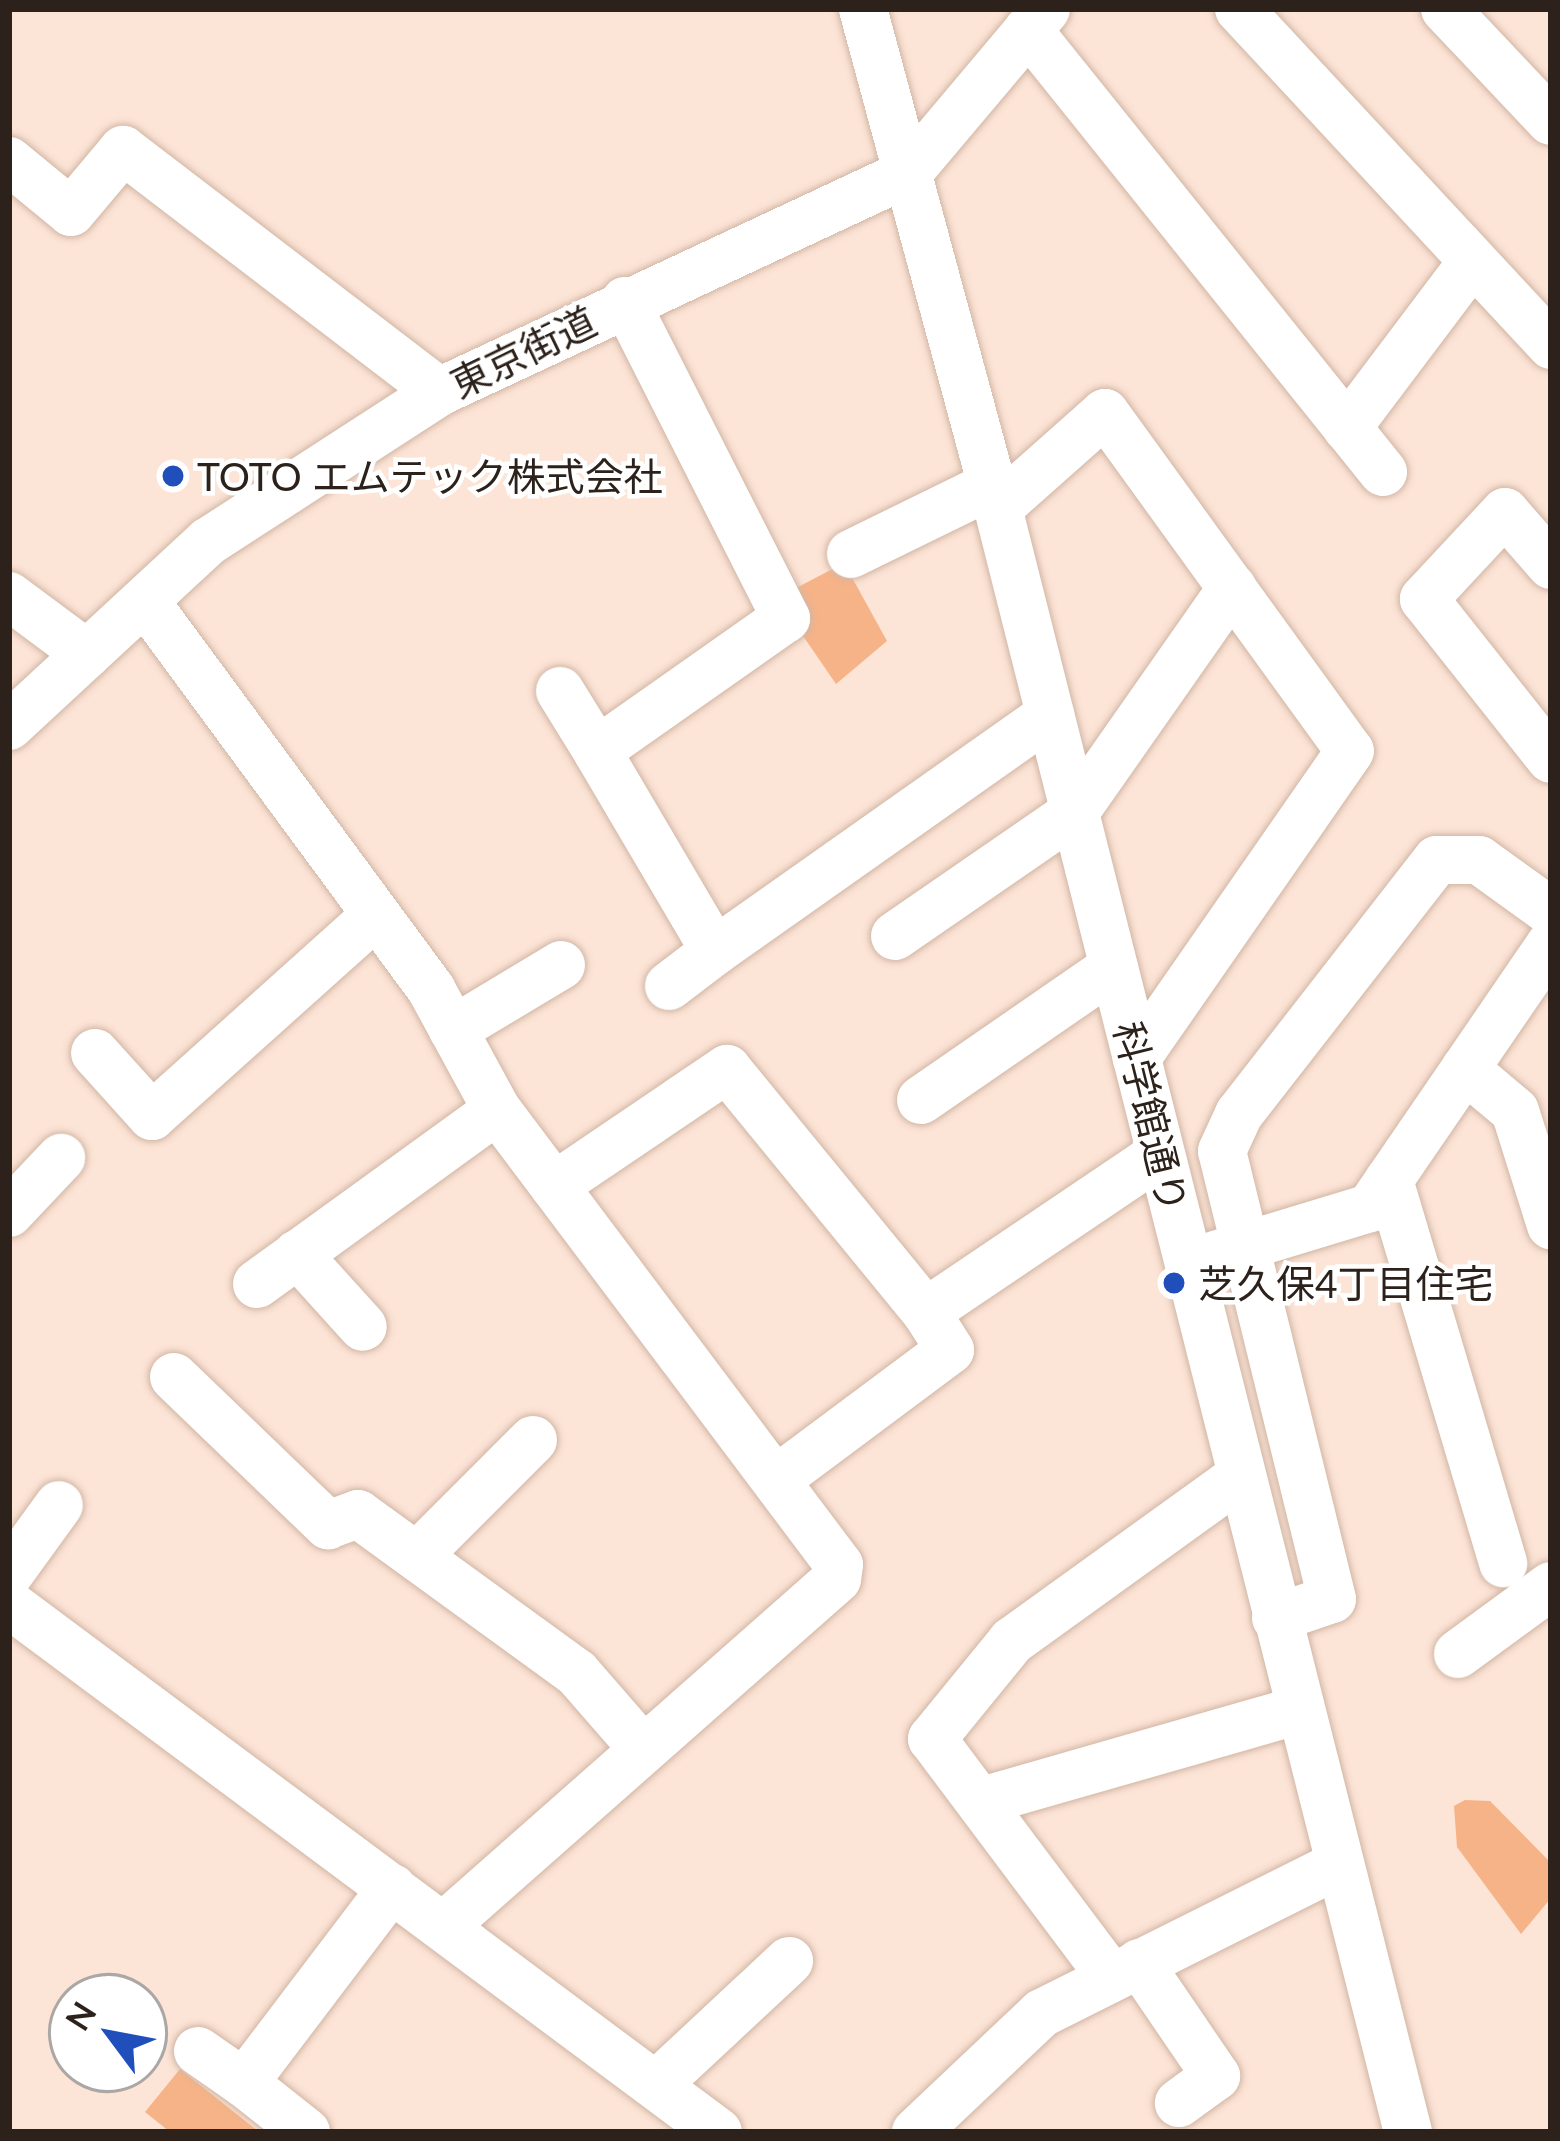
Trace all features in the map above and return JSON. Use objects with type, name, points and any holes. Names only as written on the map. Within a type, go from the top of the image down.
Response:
[{"type":"street","name":"科学館通り","points":[[863,9],[994,496],[1408,2132]]},
{"type":"street","points":[[1239,9],[1551,345]]},
{"type":"street","points":[[1445,9],[1551,121]]},
{"type":"street","name":"東京街道","points":[[9,726],[226,528],[439,392],[625,301],[908,173],[1037,20]]},
{"type":"street","points":[[1037,20],[1383,472]]},
{"type":"street","points":[[9,161],[71,212],[123,150],[439,392]]},
{"type":"street","points":[[1347,428],[1472,262]]},
{"type":"street","points":[[597,751],[786,618],[625,301]]},
{"type":"street","points":[[851,554],[994,496],[1105,412],[1350,751],[1137,1058]]},
{"type":"street","points":[[1551,565],[1505,512],[1424,599],[1551,759]]},
{"type":"street","points":[[895,936],[1075,812],[1232,587]]},
{"type":"street","points":[[9,596],[87,654]]},
{"type":"street","points":[[145,601],[376,915],[453,1030],[497,1110],[831,1549],[837,1579],[444,1927]]},
{"type":"street","points":[[560,691],[715,952]]},
{"type":"street","points":[[669,986],[1050,715]]},
{"type":"street","points":[[1276,1618],[1332,1599],[1222,1151],[1238,1114],[1437,860],[1479,860],[1551,911]]},
{"type":"street","points":[[95,1052],[152,1116],[376,915]]},
{"type":"street","points":[[453,1030],[561,965]]},
{"type":"street","points":[[921,1100],[1114,967]]},
{"type":"street","points":[[1188,1264],[1370,1208],[1465,1069],[1544,970]]},
{"type":"street","points":[[554,1186],[727,1069],[926,1312],[950,1350],[778,1478]]},
{"type":"street","points":[[1465,1069],[1515,1111],[1551,1225]]},
{"type":"street","points":[[257,1284],[497,1110]]},
{"type":"street","points":[[926,1312],[1160,1154]]},
{"type":"street","points":[[9,1213],[61,1158]]},
{"type":"street","points":[[1389,1180],[1503,1563]]},
{"type":"street","points":[[297,1254],[363,1327]]},
{"type":"street","points":[[176,1376],[328,1525],[358,1514],[577,1673],[643,1749]]},
{"type":"street","points":[[416,1556],[533,1440]]},
{"type":"street","points":[[1179,2103],[1216,2076],[932,1739],[1012,1640],[1239,1477]]},
{"type":"street","points":[[9,1574],[58,1505]]},
{"type":"street","points":[[1458,1654],[1551,1586]]},
{"type":"street","points":[[9,1604],[718,2132]]},
{"type":"street","points":[[982,1801],[1300,1710]]},
{"type":"street","points":[[916,2132],[1042,2013],[1339,1864]]},
{"type":"street","points":[[244,2083],[392,1888]]},
{"type":"street","points":[[656,2085],[789,1961]]},
{"type":"street","points":[[198,2051],[306,2132]]},
{"type":"shaded area","points":[[844,563],[887,641],[836,684],[777,598]]},
{"type":"shaded area","points":[[1465,1800],[1490,1801],[1551,1863],[1551,1898],[1521,1934],[1457,1847],[1454,1806]]},
{"type":"shaded area","points":[[180,2069],[259,2132],[170,2132],[145,2112],[160,2093],[168,2093],[168,2084]]},
{"type":"place","name":"TOTO エムテック株式会社","points":[[173,476]]},
{"type":"place","name":"芝久保4丁目住宅","points":[[1174,1283]]}]
